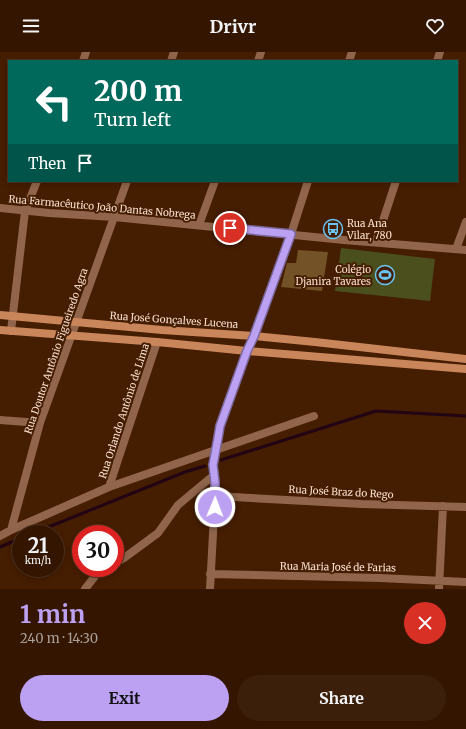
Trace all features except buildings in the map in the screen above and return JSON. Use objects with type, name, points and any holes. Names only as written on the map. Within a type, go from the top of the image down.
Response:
[{"type":"street","points":[[11,331],[24,211],[37,182]]},
{"type":"street","name":"Rua Doutor Antônio Figueiredo Agra","points":[[11,530],[40,423],[127,182]]},
{"type":"street","points":[[199,225],[215,182]]},
{"type":"street","points":[[210,589],[216,496],[213,465],[220,426],[291,234],[308,182]]},
{"type":"street","points":[[376,242],[396,182]]},
{"type":"street","name":"Rua Farmacêutico João Dantas Nobrega","points":[[0,208],[114,217],[466,250]]},
{"type":"street","points":[[456,249],[466,222]]},
{"type":"street","name":"Rua José Gonçalves Lucena","points":[[0,315],[76,323],[323,342],[466,359]]},
{"type":"street","points":[[0,330],[158,342],[466,369]]},
{"type":"street","name":"Rua Orlando Antônio de Lima","points":[[109,487],[158,342]]},
{"type":"street","points":[[0,536],[109,487],[314,416]]},
{"type":"street","points":[[0,420],[40,423]]},
{"type":"street","points":[[124,558],[158,533],[178,505],[214,475]]},
{"type":"street","name":"Rua José Braz do Rego","points":[[216,496],[361,504],[466,507]]},
{"type":"street","points":[[439,589],[443,506]]},
{"type":"street","name":"Rua Maria José de Farias","points":[[210,574],[380,578],[466,582]]},
{"type":"street","points":[[85,589],[94,577]]},
{"type":"green space","name":"Colégio Djanira Tavares","points":[[341,248],[435,259],[430,301],[335,291]]},
{"type":"waterway","points":[[221,460],[376,411],[466,416]]},
{"type":"waterway","points":[[53,525],[185,472],[205,466]]},
{"type":"waterway","points":[[0,547],[12,542]]},
{"type":"place","name":"Rua Ana Vilar, 780","points":[[333,229]]},
{"type":"place","name":"Colégio Djanira Tavares","points":[[385,275]]},
{"type":"route","points":[[215,507],[213,465],[220,426],[291,234],[230,228]]}]
